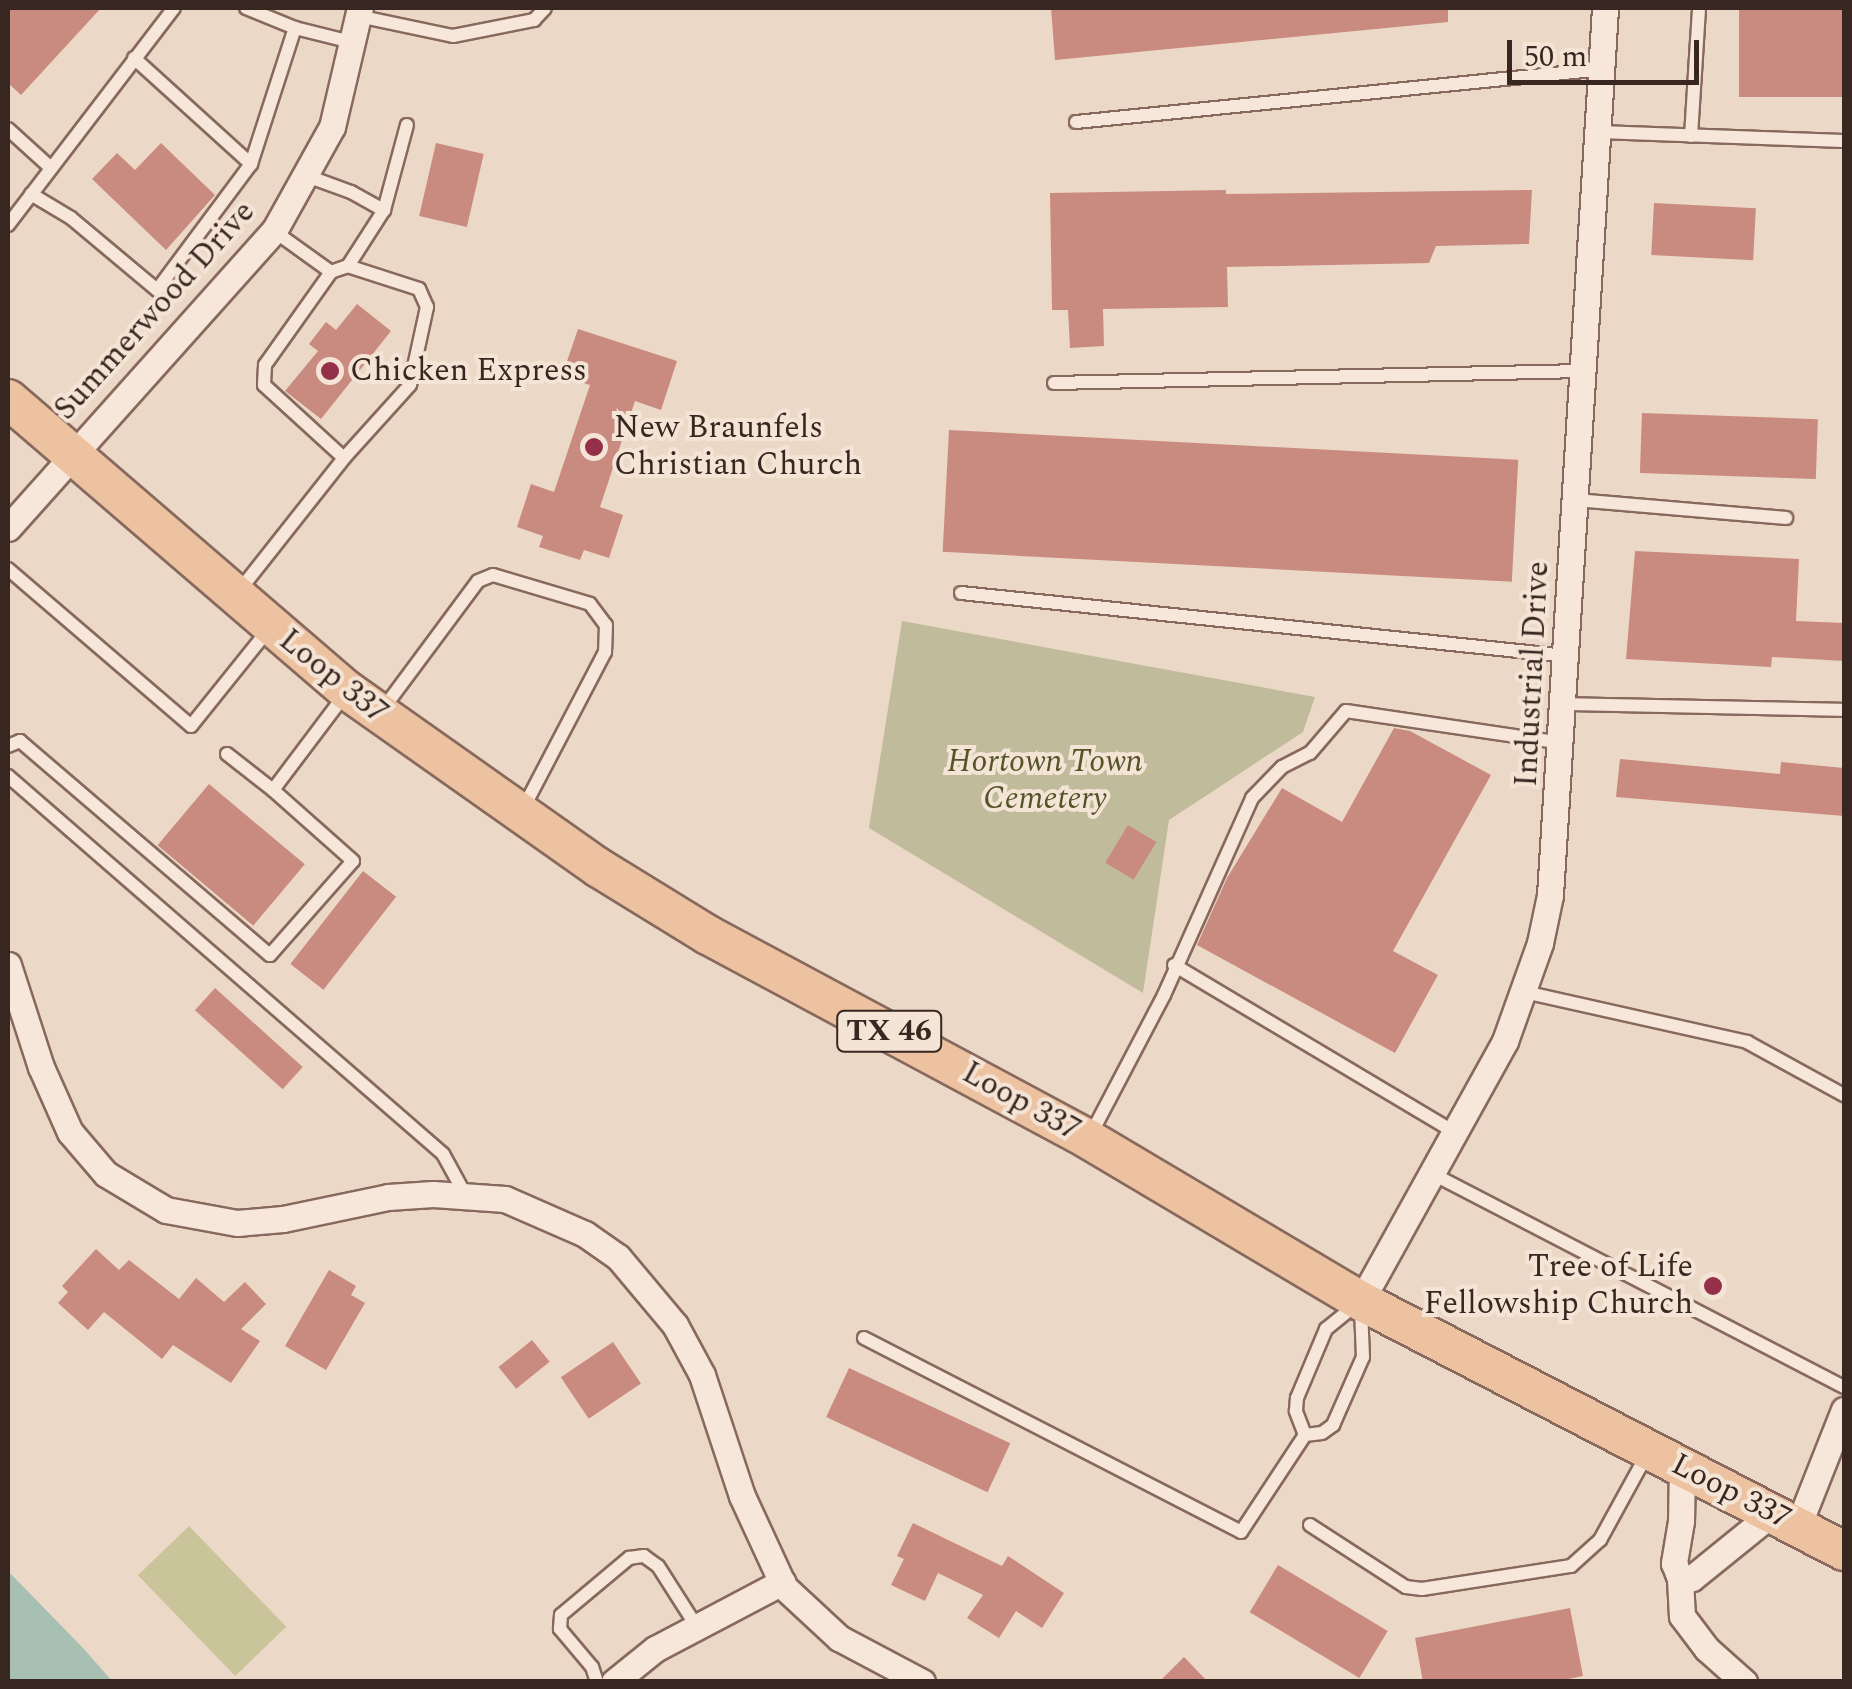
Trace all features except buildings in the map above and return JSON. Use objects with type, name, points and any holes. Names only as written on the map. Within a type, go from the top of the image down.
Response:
[{"type":"main road","name":"Loop 337","points":[[8,399],[234,598],[348,691],[520,814],[708,935],[1088,1139],[1361,1301],[1844,1551]]},
{"type":"street","name":"Industrial Drive","points":[[1361,1301],[1505,1041],[1524,992],[1550,895],[1606,8]]},
{"type":"street","name":"Summerwood Drive","points":[[8,528],[274,232],[332,127],[359,12]]},
{"type":"street","points":[[8,965],[41,1067],[70,1132],[106,1174],[137,1195],[203,1220],[237,1223],[283,1219],[388,1197],[506,1199],[568,1224],[618,1257],[649,1290],[702,1375],[742,1496],[782,1582],[806,1611],[839,1638],[922,1682]]},
{"type":"street","points":[[1680,1579],[1692,1578],[1784,1520],[1844,1410]]},
{"type":"street","points":[[1665,1458],[1681,1521],[1674,1563],[1680,1579],[1678,1601],[1692,1632],[1744,1682]]},
{"type":"street","points":[[614,1682],[654,1649],[782,1582]]},
{"type":"lane","points":[[8,226],[174,8]]},
{"type":"lane","points":[[246,8],[295,28],[351,42]]},
{"type":"lane","points":[[359,12],[454,36],[521,24],[534,20],[546,8]]},
{"type":"lane","points":[[1690,136],[1699,8]]},
{"type":"lane","points":[[31,194],[72,218],[157,290],[251,164],[295,28]]},
{"type":"lane","points":[[134,58],[251,164]]},
{"type":"lane","points":[[1076,122],[1603,69]]},
{"type":"lane","points":[[348,266],[384,210],[407,126]]},
{"type":"lane","points":[[8,130],[51,168]]},
{"type":"lane","points":[[1599,132],[1844,141]]},
{"type":"lane","points":[[307,176],[351,192],[384,210]]},
{"type":"lane","points":[[274,232],[331,272]]},
{"type":"lane","points":[[234,598],[344,458],[410,385],[426,307],[419,288],[348,266],[331,272],[265,365],[264,385],[344,458]]},
{"type":"lane","points":[[1054,383],[1584,372]]},
{"type":"lane","points":[[1576,500],[1786,518]]},
{"type":"lane","points":[[8,569],[190,726],[270,628]]},
{"type":"lane","points":[[379,714],[478,581],[493,575],[590,604],[606,625],[605,652],[520,814]]},
{"type":"lane","points":[[961,593],[1567,656]]},
{"type":"lane","points":[[273,790],[348,691]]},
{"type":"lane","points":[[1564,704],[1844,710]]},
{"type":"lane","points":[[1088,1139],[1164,995],[1252,798],[1282,767],[1310,753],[1346,712],[1562,744]]},
{"type":"lane","points":[[8,746],[20,741],[270,955],[353,861],[228,754]]},
{"type":"lane","points":[[8,776],[443,1154],[466,1196]]},
{"type":"lane","points":[[1174,966],[1454,1132]]},
{"type":"lane","points":[[1524,992],[1748,1042],[1844,1095]]},
{"type":"lane","points":[[1430,1173],[1844,1387]]},
{"type":"lane","points":[[1305,1435],[1296,1410],[1297,1398],[1326,1329],[1361,1301]]},
{"type":"lane","points":[[864,1338],[1241,1532],[1305,1435],[1322,1433],[1332,1426],[1363,1357],[1361,1301]]},
{"type":"lane","points":[[1310,1525],[1406,1586],[1422,1588],[1570,1566],[1600,1540],[1665,1458]]},
{"type":"lane","points":[[597,1682],[592,1667],[560,1630],[561,1615],[629,1558],[644,1556],[658,1566],[697,1627]]},
{"type":"shaded area","points":[[189,1526],[286,1627],[235,1676],[138,1575]]},
{"type":"shaded area","points":[[8,1571],[84,1649],[112,1681],[8,1681]]},
{"type":"green space","name":"Hortown Town Cemetery","points":[[902,621],[1315,697],[1303,732],[1169,820],[1143,993],[869,828]]},
{"type":"place","name":"Chicken Express","points":[[330,371]]},
{"type":"place","name":"New Braunfels Christian Church","points":[[594,447]]},
{"type":"place","name":"Tree of Life Fellowship Church","points":[[1713,1286]]}]
